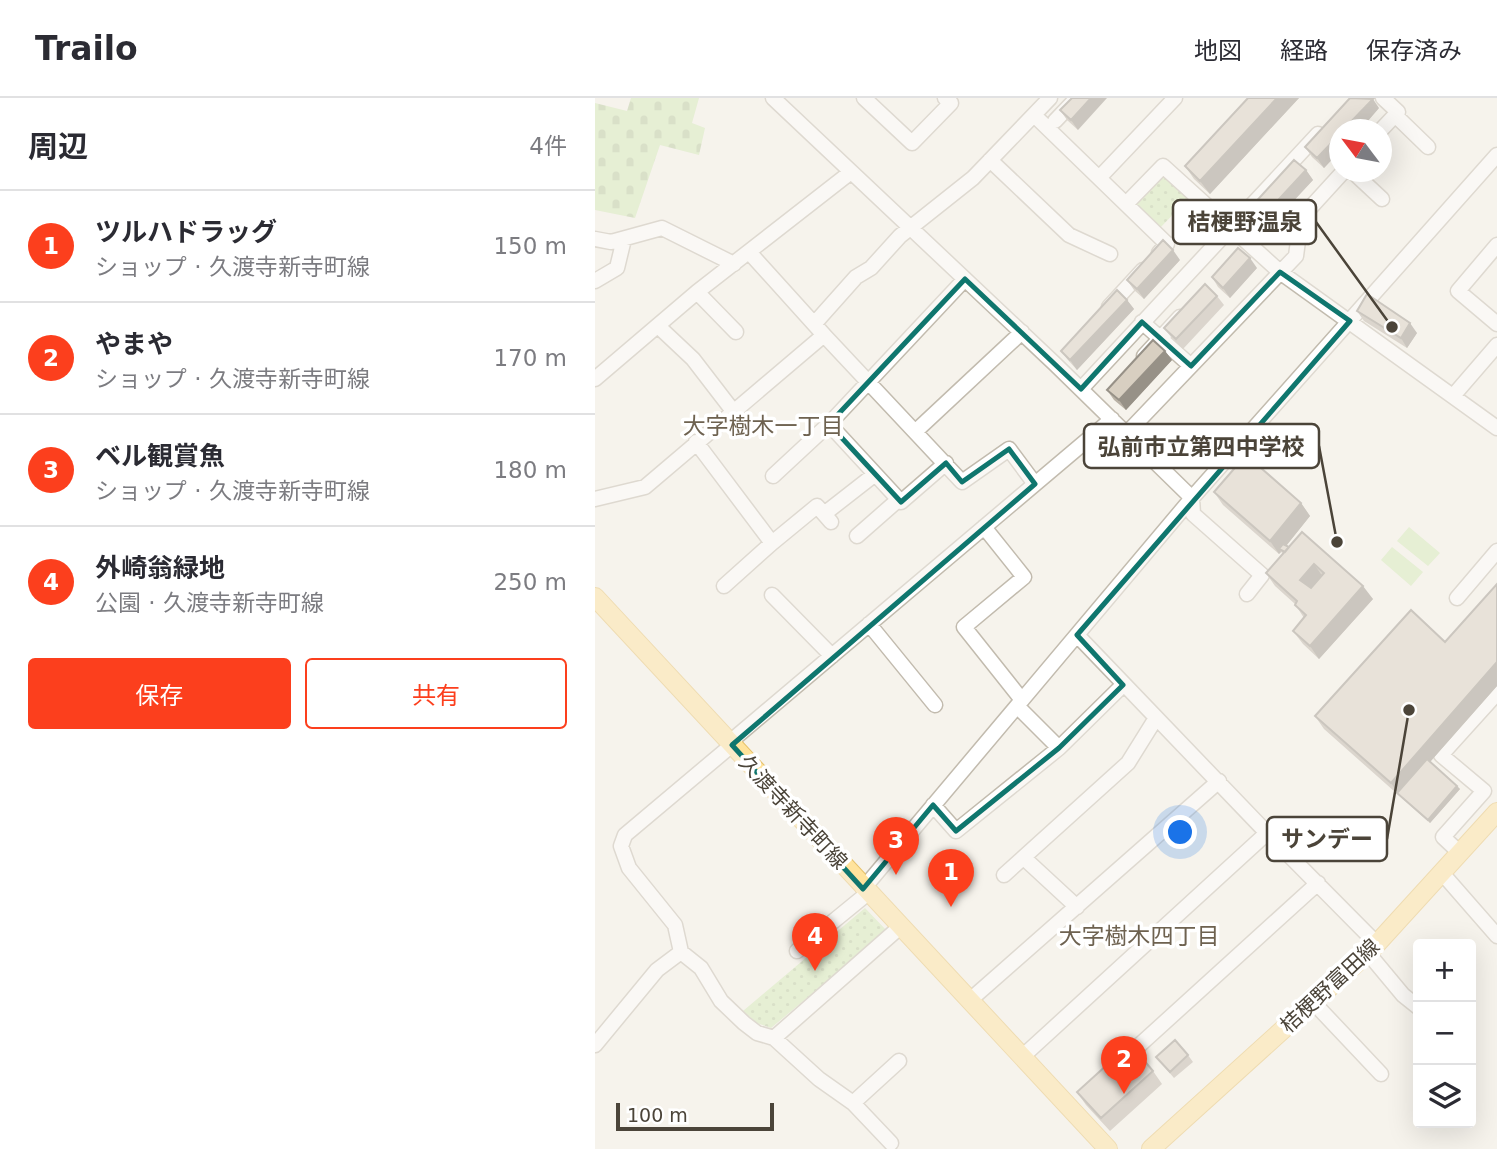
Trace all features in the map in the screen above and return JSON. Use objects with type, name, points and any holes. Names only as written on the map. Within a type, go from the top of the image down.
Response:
[{"type":"main road","name":"久渡寺新寺町線","points":[[595,597],[865,891],[1108,1149]]},
{"type":"main road","name":"桔梗野富田線","points":[[1151,1149],[1372,948],[1497,812]]},
{"type":"street","points":[[773,98],[1081,389],[1101,402],[1112,419],[1192,498],[1193,514],[1262,575],[1247,594]]},
{"type":"street","points":[[864,98],[912,143],[951,103],[945,98]]},
{"type":"street","points":[[814,323],[856,277],[871,268],[911,228],[990,160],[1050,98]]},
{"type":"street","points":[[1055,121],[1077,98]]},
{"type":"street","points":[[1099,178],[1175,98]]},
{"type":"street","points":[[1383,98],[1398,112],[1391,119]]},
{"type":"street","points":[[1034,115],[1167,244],[1096,320]]},
{"type":"street","points":[[1395,115],[1428,147]]},
{"type":"street","points":[[1081,389],[1333,118]]},
{"type":"street","points":[[797,951],[865,891],[933,805],[1192,498],[1497,155]]},
{"type":"street","points":[[990,160],[1069,235],[1109,254]]},
{"type":"street","points":[[1126,204],[1163,166],[1185,178],[1230,228],[1244,248],[1496,426]]},
{"type":"street","points":[[595,379],[697,292],[851,172]]},
{"type":"street","points":[[1126,433],[1296,256],[1301,218],[1334,182]]},
{"type":"street","points":[[1364,182],[1382,199]]},
{"type":"street","points":[[595,239],[611,242],[662,228],[734,264]]},
{"type":"street","points":[[595,281],[618,268],[624,239]]},
{"type":"street","points":[[1497,245],[1458,291],[1497,324]]},
{"type":"street","points":[[749,253],[962,482],[1009,449],[1035,484]]},
{"type":"street","points":[[773,476],[868,384],[965,279]]},
{"type":"street","points":[[697,292],[736,332]]},
{"type":"street","points":[[1132,368],[1187,310]]},
{"type":"street","points":[[1142,322],[1191,366]]},
{"type":"street","points":[[659,327],[693,359],[733,411]]},
{"type":"street","points":[[916,431],[1022,332]]},
{"type":"street","points":[[595,499],[645,487],[824,335]]},
{"type":"street","points":[[1453,396],[1497,345]]},
{"type":"street","points":[[1055,364],[1070,349]]},
{"type":"street","points":[[891,1143],[853,1102],[819,1079],[774,1038],[757,1033],[744,1023],[721,1000],[701,968],[681,952],[675,925],[629,868],[621,846],[625,835],[731,745],[737,736],[1112,419]]},
{"type":"street","points":[[829,424],[901,502],[946,463]]},
{"type":"street","points":[[696,442],[772,543]]},
{"type":"street","points":[[724,586],[817,506],[827,518],[874,475]]},
{"type":"street","points":[[857,536],[898,500]]},
{"type":"street","points":[[984,527],[1024,577],[964,627],[1019,703],[1059,748]]},
{"type":"street","points":[[1457,598],[1497,551]]},
{"type":"street","points":[[772,595],[832,656]]},
{"type":"street","points":[[869,624],[935,705]]},
{"type":"street","points":[[1077,635],[1219,781],[1266,834],[1318,883],[1372,948],[1403,995],[1413,1003]]},
{"type":"street","points":[[933,805],[956,831],[1059,748],[1123,685]]},
{"type":"street","points":[[1460,853],[1443,837],[1483,791],[1441,755],[1497,693]]},
{"type":"street","points":[[1004,875],[1128,763],[1156,718]]},
{"type":"street","points":[[969,1002],[1219,781]]},
{"type":"street","points":[[1022,1057],[1266,834]]},
{"type":"street","points":[[1024,858],[1077,906]]},
{"type":"street","points":[[1442,873],[1497,936]]},
{"type":"street","points":[[1105,1076],[1318,883]]},
{"type":"street","points":[[774,1038],[900,928]]},
{"type":"street","points":[[595,1045],[657,970],[681,952]]},
{"type":"street","points":[[1313,1002],[1381,1074]]},
{"type":"street","points":[[853,1102],[899,1061]]},
{"type":"street","points":[[1069,1108],[1085,1094]]},
{"type":"highlighted area","points":[[1280,272],[1350,321],[1077,635],[1123,685],[1059,748],[956,831],[933,805],[863,889],[732,745],[1035,484],[1009,449],[962,482],[946,463],[901,502],[829,424],[965,279],[1081,389],[1142,322],[1191,366]]},
{"type":"green space","points":[[631,98],[699,98],[692,123],[705,128],[699,155],[660,145],[635,218],[595,210],[595,103],[627,111]]},
{"type":"green space","points":[[1163,172],[1189,198],[1158,230],[1132,205]]},
{"type":"green space","points":[[1409,527],[1440,553],[1428,566],[1397,541]]},
{"type":"green space","points":[[1392,547],[1423,572],[1411,586],[1381,560]]},
{"type":"green space","points":[[865,908],[887,931],[771,1028],[757,1023],[743,1011]]},
{"type":"building","points":[[1072,98],[1091,98],[1071,120],[1060,110]]},
{"type":"building","points":[[1248,98],[1277,98],[1200,181],[1185,166]]},
{"type":"building","points":[[1350,98],[1373,99],[1354,119],[1331,119]]},
{"type":"building","points":[[1329,121],[1329,145],[1317,158],[1305,147]]},
{"type":"building","points":[[1294,160],[1306,170],[1251,229],[1241,218]]},
{"type":"building","points":[[1163,240],[1173,250],[1137,289],[1127,280]]},
{"type":"building","points":[[1238,248],[1250,258],[1223,288],[1212,277]]},
{"type":"building","points":[[1205,284],[1217,296],[1176,339],[1164,328]]},
{"type":"building","points":[[1117,290],[1127,300],[1070,360],[1061,351]]},
{"type":"building","points":[[1367,294],[1410,323],[1401,338],[1357,311]]},
{"type":"building","points":[[1153,340],[1165,351],[1119,400],[1107,390]]},
{"type":"building","points":[[1246,455],[1301,503],[1270,541],[1214,492]]},
{"type":"building","points":[[1302,532],[1363,586],[1310,646],[1293,631],[1306,615],[1295,605],[1297,601],[1266,573]],"holes":[[[1314,564],[1324,573],[1311,588],[1300,580]]]},
{"type":"building","points":[[1283,544],[1289,547],[1285,552],[1279,549]]},
{"type":"building","points":[[1497,584],[1497,662],[1391,783],[1315,716],[1411,610],[1445,642]]},
{"type":"building","points":[[1427,759],[1457,786],[1428,820],[1397,793]]},
{"type":"building","points":[[1175,1040],[1188,1055],[1170,1072],[1156,1057]]},
{"type":"building","points":[[1130,1044],[1153,1071],[1101,1118],[1077,1092]]},
{"type":"place","name":"桔梗野温泉","points":[[1392,327]]},
{"type":"place","name":"弘前市立第四中学校","points":[[1337,542]]},
{"type":"place","name":"サンデー","points":[[1409,710]]},
{"type":"place","name":"ベル観賞魚","points":[[896,875]]},
{"type":"place","name":"ツルハドラッグ","points":[[951,907]]},
{"type":"place","name":"外崎翁緑地","points":[[815,971]]},
{"type":"place","name":"やまや","points":[[1124,1094]]},
{"type":"district","name":"大字樹木一丁目","points":[[763,426]]},
{"type":"district","name":"大字樹木四丁目","points":[[1139,936]]}]
